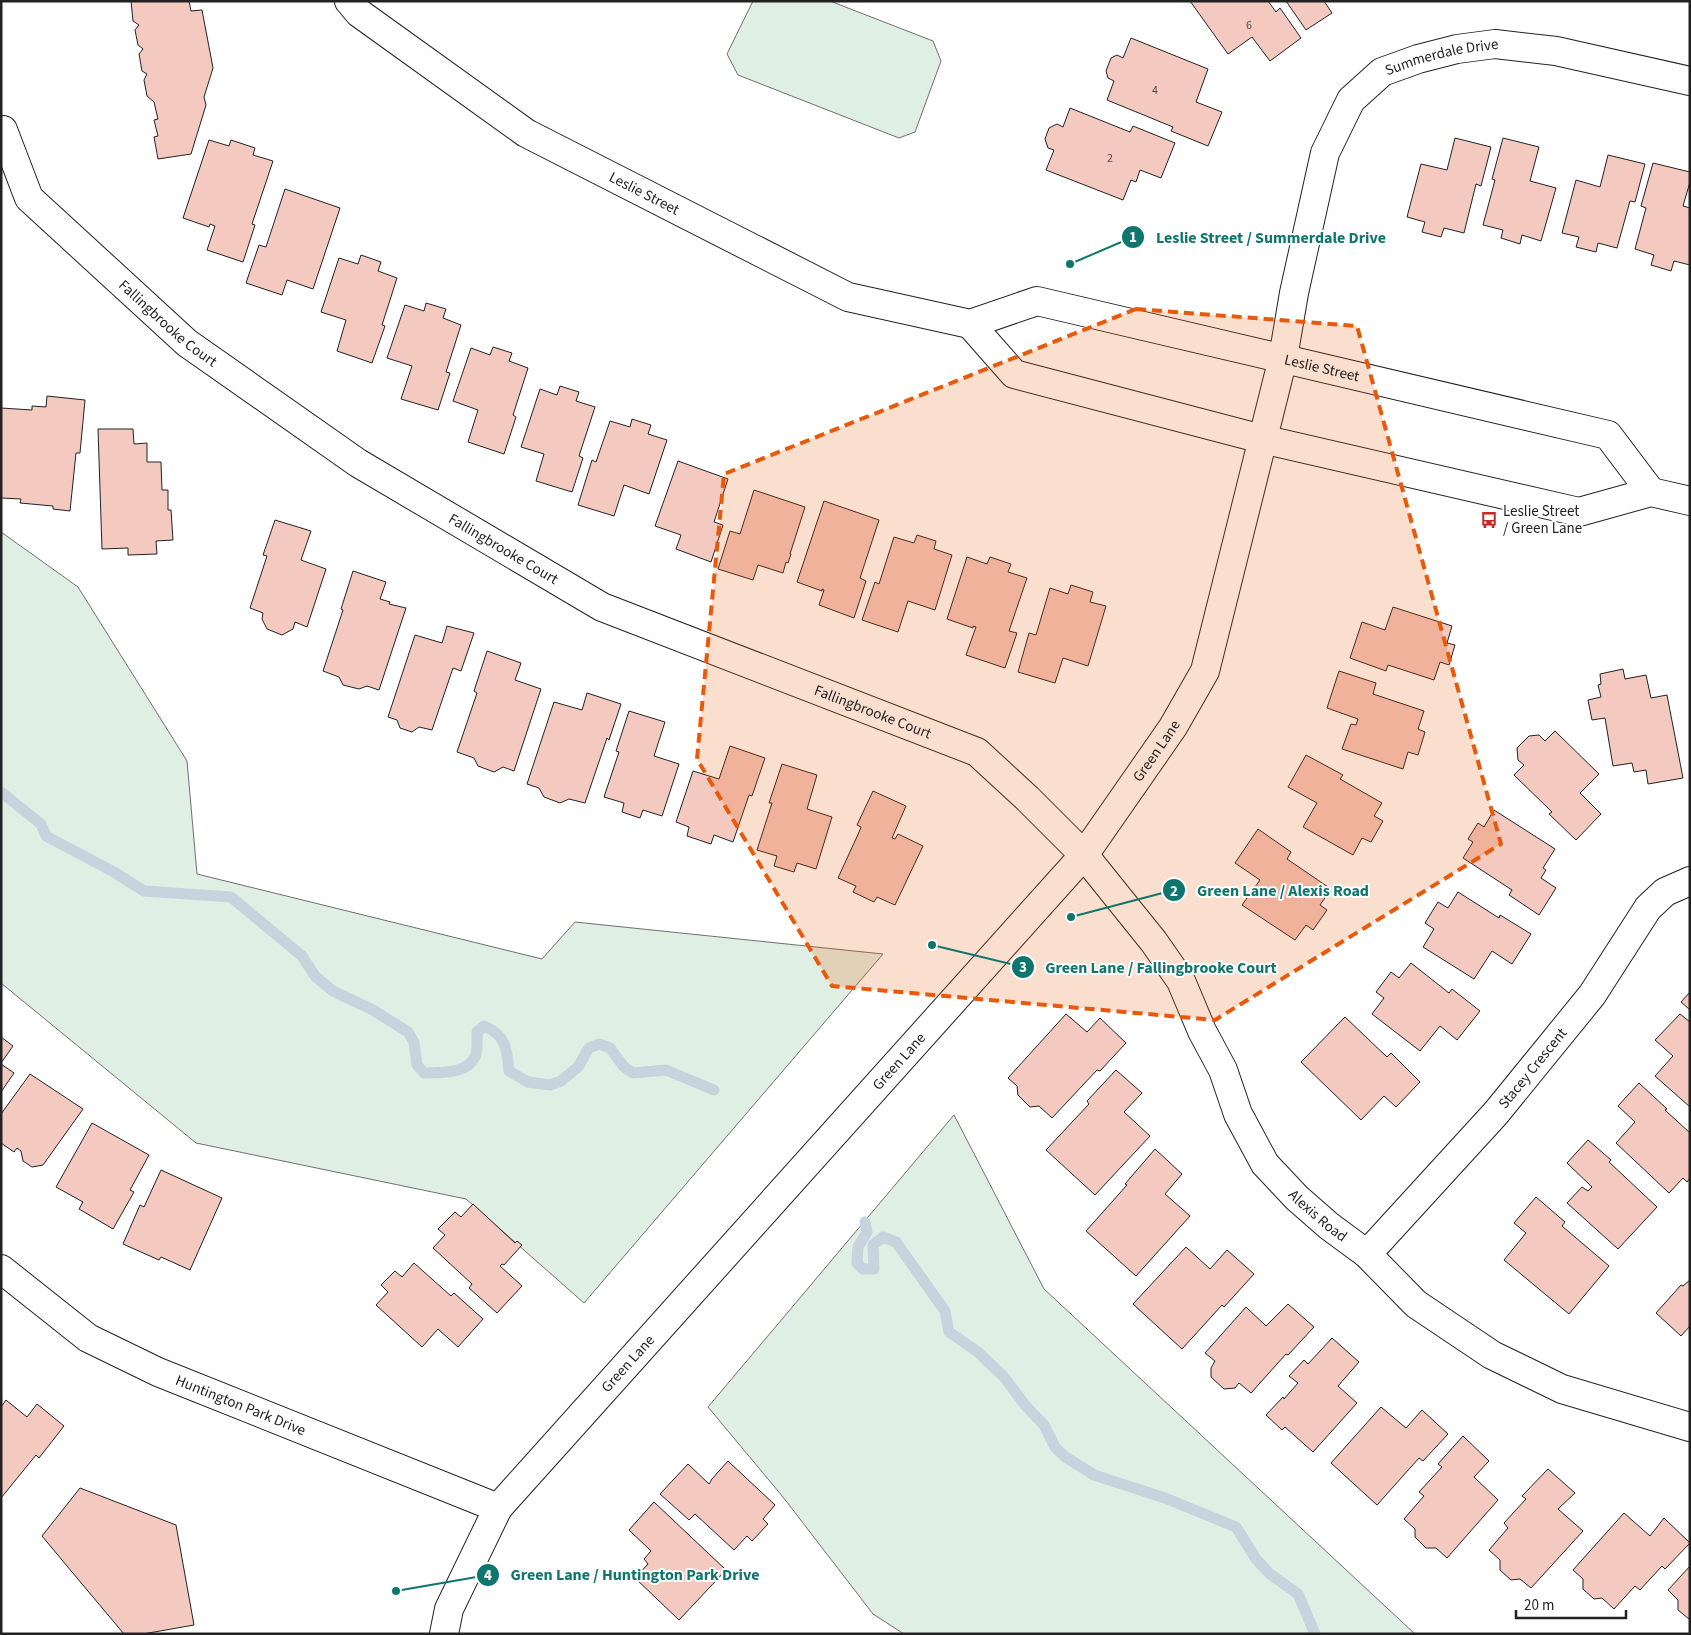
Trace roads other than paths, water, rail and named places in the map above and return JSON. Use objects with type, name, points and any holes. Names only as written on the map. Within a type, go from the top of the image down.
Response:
[{"type":"street","name":"Leslie Street","points":[[349,1],[359,13],[526,133],[848,297],[970,324],[1037,301],[1608,436],[1651,492]]},
{"type":"street","name":"Summerdale Drive","points":[[1262,439],[1283,358],[1294,293],[1325,153],[1351,100],[1382,72],[1418,59],[1457,49],[1495,44],[1556,51],[1690,81]]},
{"type":"street","name":"Fallingbrooke Court","points":[[3,130],[29,198],[187,344],[358,464],[602,607],[976,752],[1028,799],[1084,855]]},
{"type":"street","points":[[970,324],[1014,374],[1262,439],[1579,512],[1651,492],[1690,501]]},
{"type":"street","name":"Green Lane","points":[[444,1634],[449,1609],[498,1508],[1084,855],[1173,727],[1204,671],[1262,439]]},
{"type":"street","name":"Alexis Road","points":[[1084,855],[1154,942],[1181,981],[1202,1031],[1223,1070],[1238,1114],[1265,1164],[1297,1198],[1329,1226],[1367,1254],[1416,1304],[1492,1355],[1562,1390],[1690,1427]]},
{"type":"street","name":"Stacey Crescent","points":[[1367,1254],[1496,1114],[1592,995],[1648,908],[1665,892],[1690,881]]},
{"type":"street","name":"Huntington Park Drive","points":[[1,1269],[88,1338],[158,1372],[498,1508]]},
{"type":"waterway","points":[[1,792],[41,824],[46,836],[114,872],[144,891],[231,897],[302,956],[315,976],[333,991],[373,1010],[408,1032],[414,1042],[417,1065],[424,1073],[459,1070],[471,1063],[477,1052],[477,1032],[484,1026],[501,1038],[506,1049],[509,1071],[528,1082],[550,1085],[561,1081],[578,1067],[589,1048],[599,1044],[610,1048],[624,1067],[633,1073],[666,1070],[714,1090]]},
{"type":"waterway","points":[[865,1222],[867,1232],[858,1247],[857,1263],[863,1269],[874,1269],[873,1245],[883,1237],[896,1242],[945,1311],[949,1332],[978,1352],[1004,1377],[1025,1405],[1044,1425],[1055,1447],[1064,1456],[1094,1475],[1165,1498],[1236,1527],[1256,1559],[1270,1574],[1298,1594],[1315,1634]]},
{"type":"place","name":"Leslie Street / Summerdale Drive","points":[[1070,264]]},
{"type":"place","name":"Leslie Street / Green Lane","points":[[1489,520]]},
{"type":"place","name":"Green Lane / Alexis Road","points":[[1071,917]]},
{"type":"place","name":"Green Lane / Fallingbrooke Court","points":[[932,945]]},
{"type":"place","name":"Green Lane / Huntington Park Drive","points":[[396,1591]]}]
